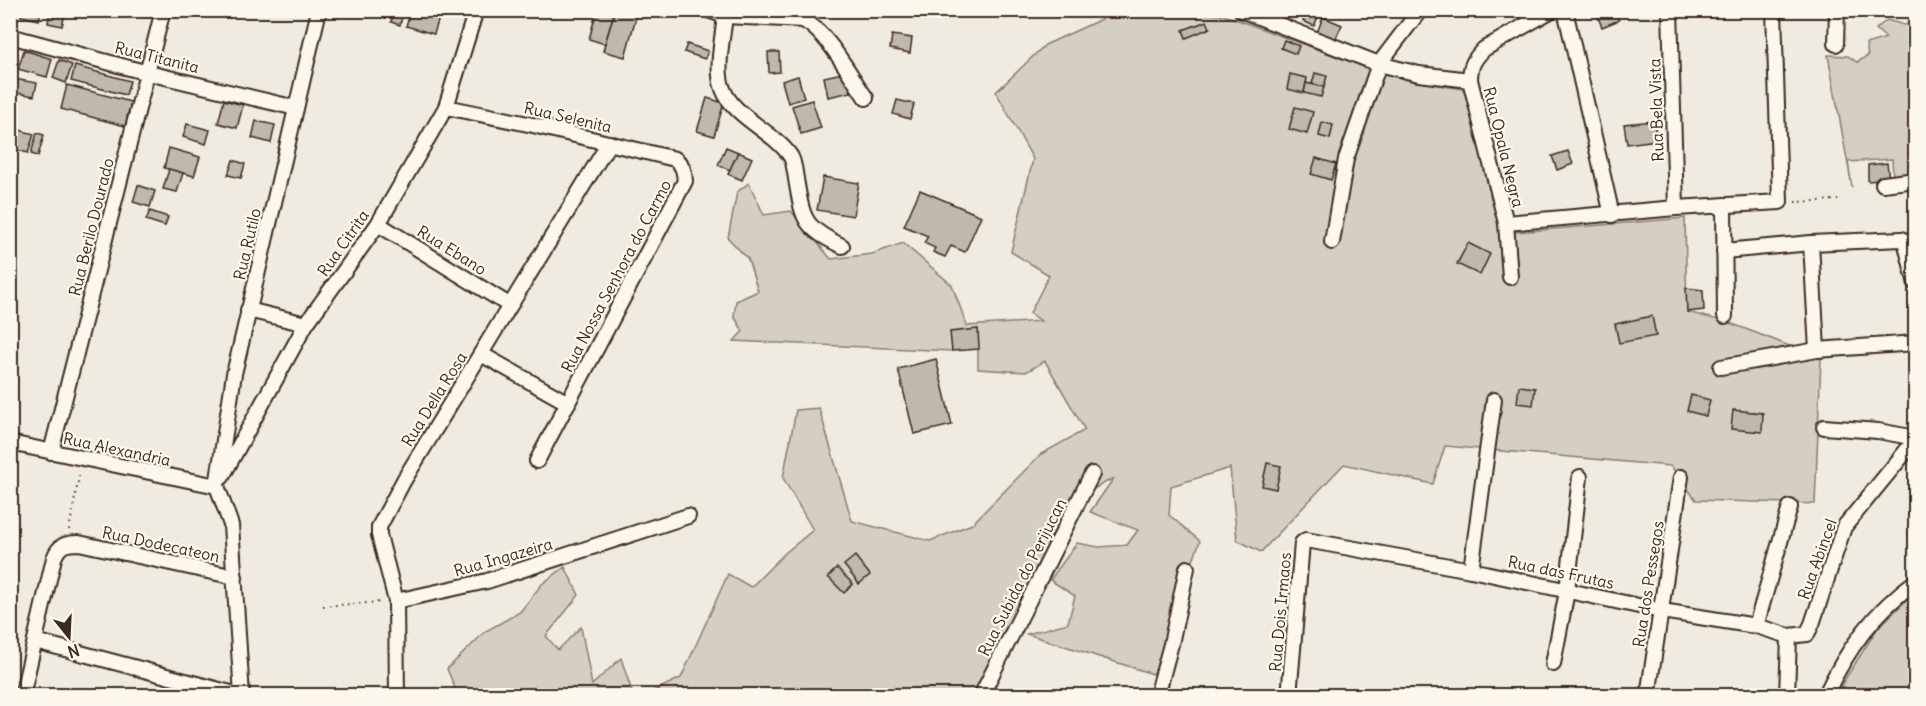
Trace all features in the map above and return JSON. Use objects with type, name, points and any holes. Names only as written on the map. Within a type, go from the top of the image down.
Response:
[{"type":"street","name":"Rua Berilo Dourado","points":[[51,452],[163,10]]},
{"type":"street","name":"Rua Rutilo","points":[[217,486],[234,374],[319,10]]},
{"type":"street","name":"Rua Citrita","points":[[217,486],[306,324],[378,224],[446,107],[476,10]]},
{"type":"street","points":[[708,10],[724,16],[802,20],[813,25],[824,37],[866,98]]},
{"type":"street","name":"Rua Opala Negra","points":[[1241,10],[1380,64],[1419,74],[1470,80],[1506,223],[1510,277]]},
{"type":"street","points":[[1332,242],[1346,159],[1380,64],[1420,10]]},
{"type":"street","points":[[1470,80],[1470,68],[1475,57],[1484,49],[1552,10]]},
{"type":"street","points":[[1565,10],[1612,215]]},
{"type":"street","name":"Rua Bela Vista","points":[[1670,10],[1676,208]]},
{"type":"street","points":[[1506,223],[1676,208],[1780,202],[1774,10]]},
{"type":"street","points":[[1836,44],[1837,10]]},
{"type":"street","points":[[724,16],[720,78],[729,102],[784,147],[793,160],[802,211],[809,226],[819,235],[842,246]]},
{"type":"street","name":"Rua Titanita","points":[[10,36],[148,73],[296,108]]},
{"type":"street","name":"Rua Selenita","points":[[446,107],[609,143],[675,159],[681,163]]},
{"type":"street","name":"Rua Della Rosa","points":[[397,696],[396,601],[381,544],[379,527],[404,480],[609,143]]},
{"type":"street","name":"Rua Nossa Senhora do Carmo","points":[[537,461],[685,181],[681,163]]},
{"type":"street","points":[[1883,184],[1916,180]]},
{"type":"street","points":[[1724,205],[1725,316]]},
{"type":"street","name":"Rua Ebano","points":[[378,224],[509,305]]},
{"type":"street","points":[[1724,251],[1811,243],[1902,239],[1908,247],[1916,284]]},
{"type":"street","points":[[1811,243],[1817,350]]},
{"type":"street","points":[[249,310],[306,324]]},
{"type":"street","points":[[1721,367],[1817,350],[1916,343]]},
{"type":"street","points":[[481,354],[568,403]]},
{"type":"street","points":[[1472,570],[1494,400]]},
{"type":"street","points":[[1824,427],[1878,431],[1916,439]]},
{"type":"street","name":"Rua Abincel","points":[[1787,696],[1795,636],[1807,634],[1812,624],[1844,527],[1916,439]]},
{"type":"street","name":"Rua Alexandria","points":[[10,443],[217,486]]},
{"type":"street","name":"Rua Subida do Perijucan","points":[[981,696],[1092,474]]},
{"type":"street","points":[[1553,664],[1567,591],[1580,477]]},
{"type":"street","name":"Rua dos Pessegos","points":[[1648,696],[1681,477]]},
{"type":"street","points":[[35,641],[242,696],[231,525],[217,486]]},
{"type":"street","points":[[1756,626],[1790,507]]},
{"type":"street","name":"Rua Ingazeira","points":[[396,601],[487,581],[688,516]]},
{"type":"street","name":"Rua Dois Irmaos","points":[[1290,696],[1302,543],[1306,540],[1313,540]]},
{"type":"street","name":"Rua das Frutas","points":[[1313,540],[1472,570],[1662,611],[1756,626],[1795,636]]},
{"type":"street","points":[[22,696],[54,558],[58,548],[73,543]]},
{"type":"street","name":"Rua Dodecateon","points":[[73,543],[236,577]]},
{"type":"street","points":[[1157,696],[1187,568]]},
{"type":"street","points":[[1825,696],[1857,638],[1880,610],[1916,581]]},
{"type":"path","points":[[1780,202],[1838,200]]},
{"type":"path","points":[[73,543],[82,459]]},
{"type":"path","points":[[323,606],[396,601]]},
{"type":"shaded area","points":[[1119,11],[1224,15],[1384,74],[1463,89],[1516,232],[1685,218],[1687,312],[1730,323],[1821,358],[1815,504],[1696,500],[1671,466],[1445,446],[1433,484],[1344,464],[1261,552],[1237,540],[1230,468],[1171,486],[1169,515],[1200,541],[1182,592],[1171,644],[1153,674],[1027,634],[1068,623],[1075,596],[1050,580],[1077,543],[1099,547],[1127,545],[1138,530],[1090,512],[1114,478],[1069,502],[981,695],[643,696],[681,678],[728,574],[751,587],[785,553],[813,530],[783,478],[796,410],[819,408],[852,521],[930,541],[972,524],[1041,454],[1085,430],[1045,361],[1026,372],[978,369],[978,329],[951,332],[952,351],[734,341],[743,331],[734,316],[736,301],[758,291],[748,259],[728,238],[737,192],[749,183],[764,215],[791,211],[831,259],[872,254],[903,243],[952,285],[967,326],[1041,321],[1030,313],[1049,275],[1011,252],[1033,159],[996,92],[1045,45]]},
{"type":"shaded area","points":[[1887,20],[1904,25],[1915,22],[1915,172],[1893,176],[1892,159],[1848,162],[1852,187],[1828,55],[1848,56],[1857,62],[1868,56],[1866,44],[1886,38],[1876,29]]},
{"type":"shaded area","points":[[565,567],[579,595],[546,636],[558,650],[581,627],[592,685],[621,658],[633,695],[458,695],[447,669],[486,631],[520,612],[542,584]]},
{"type":"shaded area","points":[[1915,592],[1915,695],[1835,695],[1877,629]]},
{"type":"building","points":[[22,10],[41,10],[39,20],[21,16]]},
{"type":"building","points":[[411,10],[439,18],[434,34],[406,26]]},
{"type":"building","points":[[597,10],[615,10],[605,44],[589,39]]},
{"type":"building","points":[[615,10],[638,10],[625,57],[603,51]]},
{"type":"building","points":[[1595,10],[1614,10],[1619,20],[1602,27]]},
{"type":"building","points":[[50,11],[65,14],[62,26],[48,23]]},
{"type":"building","points":[[394,11],[403,13],[400,25],[391,22]]},
{"type":"building","points":[[1307,12],[1318,17],[1314,26],[1303,21]]},
{"type":"building","points":[[1323,17],[1342,25],[1335,40],[1317,33]]},
{"type":"building","points":[[1207,21],[1210,28],[1186,38],[1183,30]]},
{"type":"building","points":[[892,35],[912,38],[910,53],[890,49]]},
{"type":"building","points":[[1284,40],[1299,46],[1296,54],[1281,48]]},
{"type":"building","points":[[687,44],[708,51],[705,59],[684,52]]},
{"type":"building","points":[[24,50],[52,59],[47,77],[18,69]]},
{"type":"building","points":[[768,52],[779,52],[780,72],[769,73]]},
{"type":"building","points":[[59,60],[72,65],[66,83],[53,78]]},
{"type":"building","points":[[75,66],[130,81],[126,95],[71,81]]},
{"type":"building","points":[[847,72],[851,92],[828,97],[824,77]]},
{"type":"building","points":[[1315,73],[1327,76],[1324,87],[1312,84]]},
{"type":"building","points":[[1290,74],[1307,78],[1304,93],[1287,89]]},
{"type":"building","points":[[798,76],[804,98],[788,103],[782,81]]},
{"type":"building","points":[[14,79],[37,83],[34,96],[12,92]]},
{"type":"building","points":[[1306,83],[1324,87],[1321,97],[1304,93]]},
{"type":"building","points":[[67,85],[131,102],[125,126],[61,109]]},
{"type":"building","points":[[707,98],[724,103],[714,136],[697,131]]},
{"type":"building","points":[[224,100],[243,105],[237,128],[218,123]]},
{"type":"building","points":[[812,100],[821,128],[801,134],[792,106]]},
{"type":"building","points":[[897,100],[914,104],[910,119],[893,114]]},
{"type":"building","points":[[1295,107],[1313,112],[1307,134],[1289,129]]},
{"type":"building","points":[[256,121],[275,125],[271,143],[252,138]]},
{"type":"building","points":[[1654,121],[1657,140],[1627,144],[1624,124]]},
{"type":"building","points":[[1322,122],[1333,125],[1330,139],[1319,136]]},
{"type":"building","points":[[187,124],[210,130],[206,144],[183,137]]},
{"type":"building","points":[[12,128],[34,134],[28,153],[10,148]]},
{"type":"building","points":[[37,133],[44,135],[38,156],[31,154]]},
{"type":"building","points":[[726,147],[738,152],[730,170],[718,165]]},
{"type":"building","points":[[169,148],[200,157],[194,176],[164,168]]},
{"type":"building","points":[[1568,151],[1573,164],[1557,170],[1552,156]]},
{"type":"building","points":[[738,152],[752,158],[742,180],[728,174]]},
{"type":"building","points":[[1316,158],[1336,164],[1331,180],[1311,174]]},
{"type":"building","points":[[233,160],[245,164],[241,178],[228,175]]},
{"type":"building","points":[[1887,163],[1889,179],[1868,181],[1868,165]]},
{"type":"building","points":[[169,169],[183,173],[177,192],[163,189]]},
{"type":"building","points":[[823,177],[859,183],[853,216],[817,210]]},
{"type":"building","points":[[138,185],[155,191],[150,207],[133,202]]},
{"type":"building","points":[[920,190],[981,216],[965,252],[951,246],[945,257],[933,252],[935,248],[924,243],[928,236],[904,226]]},
{"type":"building","points":[[150,211],[168,217],[165,226],[146,220]]},
{"type":"building","points":[[1468,243],[1490,254],[1480,275],[1457,264]]},
{"type":"building","points":[[1686,288],[1703,290],[1704,310],[1687,312]]},
{"type":"building","points":[[1652,316],[1656,336],[1619,343],[1615,324]]},
{"type":"building","points":[[978,329],[979,349],[952,351],[950,332]]},
{"type":"building","points":[[936,359],[952,425],[914,434],[898,369]]},
{"type":"building","points":[[1519,386],[1535,388],[1533,405],[1517,403]]},
{"type":"building","points":[[1691,395],[1710,400],[1706,416],[1687,411]]},
{"type":"building","points":[[1733,410],[1763,413],[1762,432],[1731,429]]},
{"type":"building","points":[[1267,463],[1281,466],[1276,489],[1262,486]]},
{"type":"building","points":[[855,556],[870,575],[859,584],[844,565]]},
{"type":"building","points":[[837,568],[853,584],[844,593],[828,577]]}]
